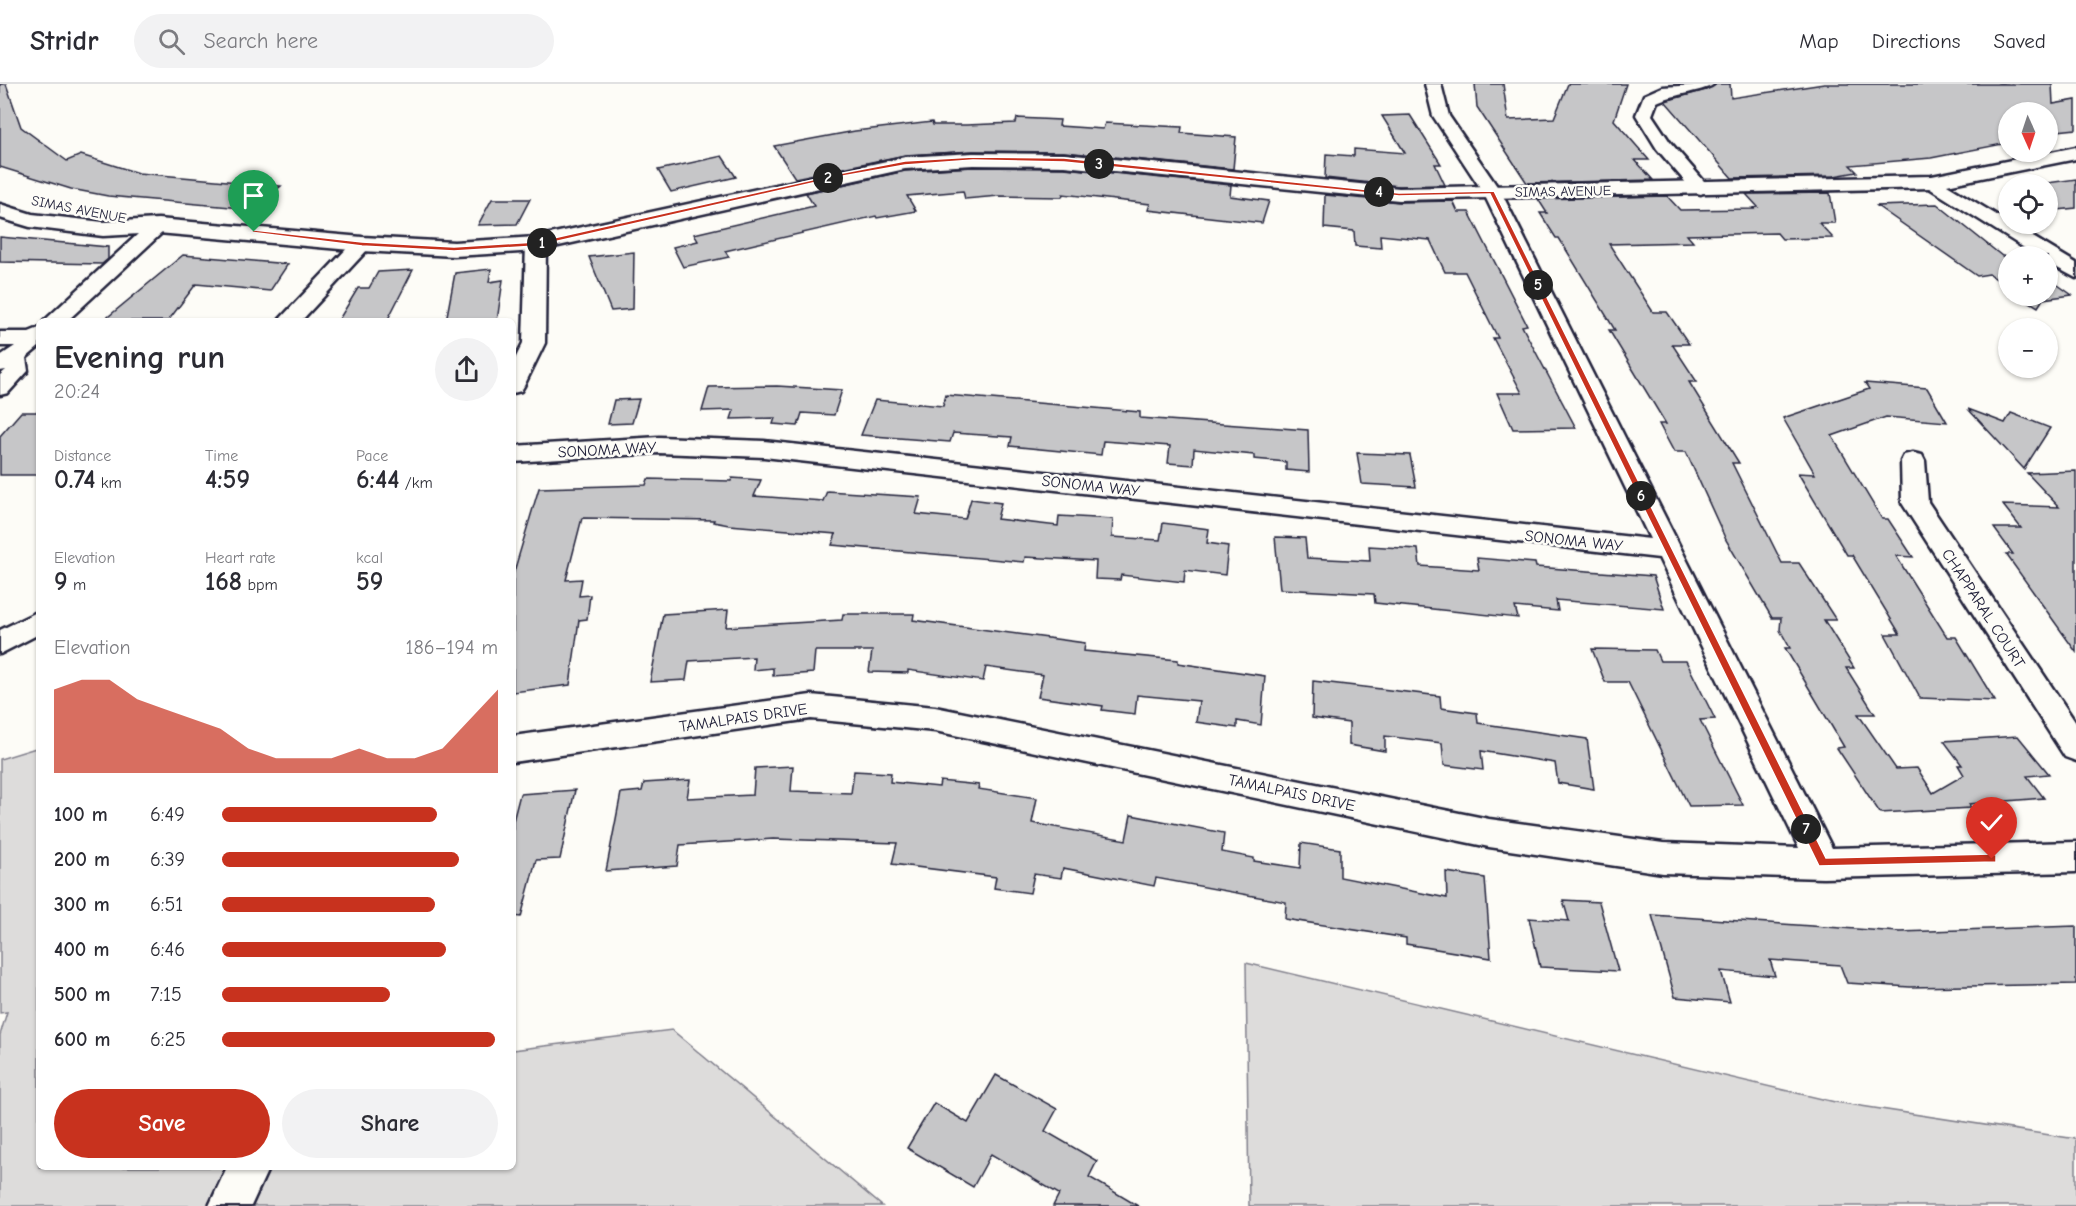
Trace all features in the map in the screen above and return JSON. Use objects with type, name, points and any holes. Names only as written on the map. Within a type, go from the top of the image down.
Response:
[{"type":"street","points":[[1433,84],[1441,116],[1492,192],[1823,863]]},
{"type":"street","points":[[1701,188],[1663,145],[1644,115],[1650,99],[1668,90],[1706,84]]},
{"type":"street","name":"SIMAS AVENUE","points":[[0,191],[57,207],[158,226],[362,244],[454,249],[536,244],[905,163],[973,159],[1064,160],[1399,195],[1932,182],[2076,153]]},
{"type":"street","points":[[1932,182],[2076,273]]},
{"type":"street","name":"SIMAS AVENUE","points":[[0,211],[30,220],[103,229],[158,226]]},
{"type":"street","points":[[58,318],[158,226]]},
{"type":"street","points":[[292,318],[362,244]]},
{"type":"street","points":[[516,380],[534,343],[536,244]]},
{"type":"street","points":[[0,339],[36,337]]},
{"type":"street","points":[[0,388],[17,371],[7,361],[36,338]]},
{"type":"street","name":"SONOMA WAY","points":[[516,454],[659,445],[764,449],[1668,550]]},
{"type":"street","name":"CHAPPARAL COURT","points":[[1913,461],[1915,503],[2076,748]]},
{"type":"street","points":[[0,643],[36,623]]},
{"type":"street","name":"TAMALPAIS DRIVE","points":[[516,749],[811,707],[935,718],[1489,833],[1663,858],[1823,863],[2076,857]]},
{"type":"street","points":[[228,1206],[247,1170]]},
{"type":"shaded area","points":[[36,748],[36,1170],[516,1170],[516,1050],[672,1030],[882,1206],[0,1206],[0,1035],[7,1012],[0,1013],[0,759]]},
{"type":"shaded area","points":[[1246,963],[1835,1102],[2076,1139],[2076,1206],[1249,1206]]},
{"type":"building","points":[[0,84],[6,84],[21,127],[67,161],[81,155],[138,173],[281,186],[253,209],[108,196],[71,189],[0,167]]},
{"type":"building","points":[[1475,84],[1503,84],[1508,120],[1554,118],[1568,84],[1626,84],[1614,120],[1649,160],[1635,160],[1653,180],[1527,183],[1477,107]]},
{"type":"building","points":[[1716,84],[1730,84],[1731,98],[1824,84],[2052,84],[2053,102],[1998,102],[1998,145],[1931,158],[1850,165],[1857,172],[1834,176],[1732,178],[1665,101],[1706,90]]},
{"type":"building","points":[[2076,100],[2076,129],[2058,131],[2058,103]]},
{"type":"building","points":[[1410,115],[1441,164],[1435,164],[1445,185],[1399,186],[1325,178],[1326,154],[1354,156],[1354,149],[1405,153],[1382,116]]},
{"type":"building","points":[[1017,118],[1060,120],[1059,126],[1103,129],[1105,123],[1182,127],[1181,133],[1236,137],[1233,169],[1064,152],[973,151],[905,155],[795,178],[774,146],[855,131],[932,122],[933,125],[1016,123]]},
{"type":"building","points":[[722,156],[736,177],[671,192],[658,170]]},
{"type":"building","points":[[973,167],[1064,168],[1231,185],[1230,196],[1269,201],[1262,223],[1148,210],[1150,204],[1063,194],[1062,197],[999,196],[965,199],[963,191],[907,196],[916,211],[877,218],[876,216],[725,251],[729,257],[683,267],[673,247],[698,241],[694,234],[814,206],[806,193],[905,171]]},
{"type":"building","points":[[2076,179],[2076,208],[2058,210],[2058,182]]},
{"type":"building","points":[[1830,193],[1835,223],[1819,223],[1833,238],[1782,239],[1777,233],[1687,235],[1693,242],[1609,244],[1653,312],[1667,312],[1689,344],[1672,344],[1697,382],[1689,382],[1739,463],[1732,463],[1782,563],[1799,563],[1836,620],[1824,620],[1854,668],[1846,668],[1875,714],[1858,714],[1896,769],[1917,768],[1933,793],[1964,775],[1958,765],[1962,765],[1944,741],[2018,736],[2049,774],[2027,776],[2044,798],[1969,804],[1971,808],[1880,813],[1837,748],[1844,747],[1785,648],[1790,648],[1780,630],[1781,618],[1772,618],[1726,540],[1686,452],[1674,452],[1659,424],[1666,424],[1609,330],[1615,330],[1559,238],[1556,238],[1540,213],[1547,213],[1538,199],[1667,196],[1680,210],[1755,209],[1753,208],[1758,207],[1746,194]]},
{"type":"building","points":[[1325,195],[1399,202],[1453,201],[1458,212],[1469,212],[1527,325],[1522,326],[1576,428],[1513,429],[1497,393],[1522,393],[1493,338],[1498,338],[1465,272],[1445,272],[1430,240],[1380,235],[1381,248],[1355,246],[1354,231],[1324,228]]},
{"type":"building","points":[[492,199],[530,199],[517,224],[478,225]]},
{"type":"building","points":[[1937,204],[1998,253],[1998,280],[1989,274],[1977,276],[1877,206]]},
{"type":"building","points":[[0,237],[108,247],[108,259],[102,264],[0,262]]},
{"type":"building","points":[[634,252],[633,309],[611,311],[589,257]]},
{"type":"building","points":[[183,255],[288,264],[270,291],[196,284],[170,318],[107,318]]},
{"type":"building","points":[[491,269],[489,282],[503,280],[497,318],[447,318],[455,273]]},
{"type":"building","points":[[413,270],[389,318],[340,318],[358,288],[369,288],[378,272]]},
{"type":"building","points":[[2058,285],[2072,295],[2058,297]]},
{"type":"building","points":[[1865,383],[1927,388],[1947,422],[1886,417],[1832,436],[1882,519],[1888,519],[1913,557],[1896,556],[1947,637],[1956,637],[1995,701],[1920,698],[1885,634],[1900,634],[1852,555],[1847,555],[1798,473],[1815,474],[1783,418],[1869,389]]},
{"type":"building","points":[[777,386],[842,390],[834,415],[802,413],[798,426],[773,424],[775,418],[731,419],[734,410],[702,411],[709,387]]},
{"type":"building","points":[[946,395],[1140,412],[1140,418],[1308,430],[1309,472],[1286,470],[1286,462],[1254,459],[1254,455],[1194,449],[1193,465],[1168,463],[1170,446],[1103,441],[1101,455],[1010,446],[1012,437],[953,433],[950,442],[861,435],[875,400],[943,406]]},
{"type":"building","points":[[639,399],[632,423],[608,424],[614,400]]},
{"type":"building","points":[[1968,409],[2005,423],[2011,413],[2050,428],[2024,469]]},
{"type":"building","points":[[21,412],[36,412],[36,475],[0,475],[0,436]]},
{"type":"building","points":[[1357,453],[1410,455],[1416,487],[1362,484]]},
{"type":"building","points":[[2076,471],[2076,652],[2006,554],[2013,554],[1994,528],[2021,528],[2003,505],[2059,507],[2027,473]]},
{"type":"building","points":[[732,478],[761,480],[754,496],[823,501],[827,491],[921,497],[916,514],[965,519],[971,499],[1001,503],[997,519],[1058,526],[1059,516],[1113,519],[1112,537],[1160,540],[1163,523],[1209,529],[1207,543],[1228,546],[1225,575],[1185,570],[1184,582],[1121,575],[1120,580],[1095,579],[1096,561],[1025,557],[1024,562],[832,545],[836,534],[729,525],[713,522],[714,520],[582,518],[566,580],[582,579],[579,596],[590,595],[587,619],[579,620],[570,685],[516,692],[516,565],[539,488],[646,485],[648,479],[731,481]]},
{"type":"building","points":[[1275,537],[1305,538],[1307,558],[1370,561],[1369,546],[1418,549],[1420,566],[1479,570],[1477,558],[1535,563],[1536,567],[1653,576],[1664,609],[1556,600],[1558,611],[1515,607],[1518,618],[1375,603],[1374,594],[1280,589]]},
{"type":"building","points":[[728,610],[726,627],[842,620],[843,614],[914,614],[913,620],[1085,643],[1084,651],[1178,660],[1178,663],[1265,676],[1261,725],[1237,721],[1237,728],[1196,722],[1199,701],[1137,695],[1135,714],[1102,710],[1103,706],[1038,697],[1043,675],[986,667],[983,681],[908,670],[908,673],[869,672],[872,651],[815,651],[813,673],[773,676],[773,668],[753,670],[754,657],[689,661],[686,680],[650,682],[663,614]]},
{"type":"building","points":[[1592,649],[1655,650],[1660,661],[1686,661],[1715,719],[1700,720],[1743,805],[1689,806],[1628,682],[1605,682]]},
{"type":"building","points":[[1313,681],[1440,696],[1441,708],[1477,713],[1478,723],[1587,739],[1594,789],[1558,783],[1555,763],[1481,751],[1483,770],[1444,765],[1442,743],[1385,736],[1385,751],[1349,745],[1349,723],[1312,718]]},
{"type":"building","points":[[793,766],[791,791],[851,793],[854,771],[891,773],[890,782],[939,787],[940,781],[979,785],[978,789],[1037,798],[1032,823],[1126,840],[1131,815],[1224,833],[1222,852],[1254,858],[1254,861],[1300,868],[1301,843],[1340,849],[1340,877],[1447,898],[1446,872],[1485,878],[1491,958],[1406,944],[1406,938],[1285,919],[1286,902],[1156,878],[1154,886],[1063,868],[1061,878],[1034,874],[1030,893],[994,888],[996,877],[892,864],[897,843],[773,839],[680,845],[677,866],[606,871],[621,793],[642,791],[644,783],[690,780],[687,798],[753,795],[755,768]]},
{"type":"building","points":[[575,790],[560,859],[536,860],[521,917],[516,916],[516,809],[520,794]]},
{"type":"building","points":[[1563,900],[1599,902],[1618,971],[1540,967],[1529,918],[1569,921]]},
{"type":"building","points":[[1652,915],[1900,932],[2076,926],[2076,984],[1910,987],[1847,983],[1840,965],[1770,960],[1775,976],[1721,971],[1730,1002],[1675,997]]},
{"type":"building","points":[[996,1075],[1057,1109],[1045,1131],[1097,1161],[1089,1177],[1138,1206],[1053,1206],[1059,1194],[991,1154],[973,1187],[907,1148],[934,1103],[968,1123]]},
{"type":"route","points":[[254,232],[362,244],[454,249],[536,244],[843,175],[905,163],[973,159],[1064,160],[1399,195],[1492,192],[1823,863],[1992,859]]}]
